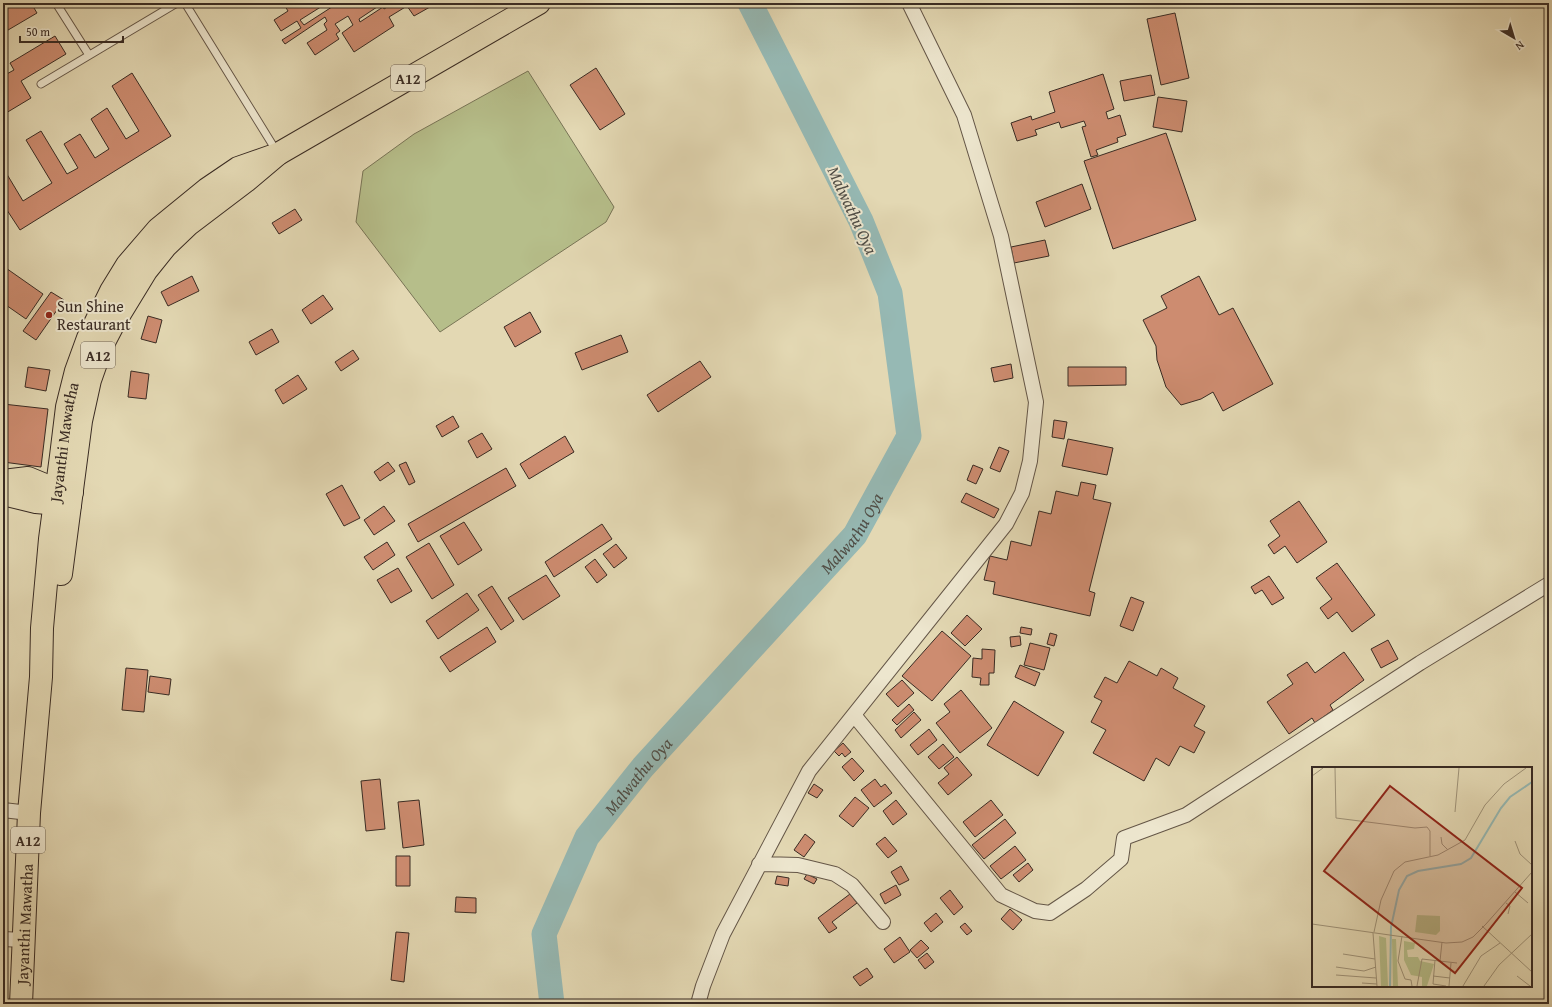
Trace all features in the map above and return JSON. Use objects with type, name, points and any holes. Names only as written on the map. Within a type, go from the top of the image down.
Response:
[{"type":"main road","name":"Jayanthi Mawatha","points":[[21,1004],[13,940],[29,813],[41,677],[42,628],[50,539],[63,497],[90,380],[102,346],[130,295],[146,271],[166,246],[188,225],[246,181],[278,154],[539,3]]},
{"type":"main road","name":"Jayanthi Mawatha","points":[[41,677],[54,626],[63,497],[61,456],[67,407],[76,372],[99,315],[127,265],[158,229],[207,189],[238,168],[278,154]]},
{"type":"main road","points":[[3,481],[28,478],[44,472],[61,456]]},
{"type":"main road","points":[[28,478],[63,497]]},
{"type":"main road","points":[[13,497],[36,502],[63,497]]},
{"type":"main road","points":[[13,497],[34,507],[44,521],[50,539]]},
{"type":"street","points":[[698,1004],[703,986],[723,934],[809,771],[1006,524],[1022,493],[1030,461],[1036,402],[1001,236],[964,115],[909,3]]},
{"type":"street","points":[[854,715],[1001,895],[1035,911],[1050,913],[1086,889],[1121,859],[1124,838],[1186,815],[1420,663],[1549,584]]},
{"type":"street","points":[[3,810],[29,813]]},
{"type":"street","points":[[759,864],[798,865],[836,874],[852,885],[883,922]]},
{"type":"lane","points":[[56,3],[89,55]]},
{"type":"lane","points":[[41,84],[177,3]]},
{"type":"lane","points":[[185,3],[278,154]]},
{"type":"green space","points":[[528,71],[614,207],[606,222],[440,332],[356,222],[363,171],[414,134]]},
{"type":"building","points":[[9,3],[31,3],[37,13],[3,33],[3,11],[11,6]]},
{"type":"building","points":[[283,3],[294,3],[296,7],[302,3],[327,3],[300,20],[304,25],[338,3],[374,3],[377,7],[359,19],[360,22],[383,7],[384,9],[394,3],[437,3],[414,16],[407,6],[389,17],[394,26],[354,52],[342,33],[353,25],[348,16],[335,24],[340,31],[336,34],[339,39],[315,55],[307,43],[327,30],[324,24],[327,21],[325,17],[285,44],[282,40],[301,28],[297,21],[281,31],[274,20],[288,11]]},
{"type":"building","points":[[1175,13],[1189,78],[1161,85],[1147,19]]},
{"type":"building","points":[[55,36],[66,54],[21,81],[31,98],[6,113],[3,107],[3,76],[14,70],[10,63]]},
{"type":"building","points":[[596,68],[625,114],[600,130],[570,85]]},
{"type":"building","points":[[132,73],[171,136],[20,230],[3,204],[3,172],[5,171],[23,201],[52,183],[26,140],[41,131],[67,174],[78,168],[64,144],[80,134],[95,158],[109,149],[91,119],[107,108],[126,139],[139,131],[112,86]]},
{"type":"building","points":[[1103,74],[1114,109],[1106,112],[1108,119],[1120,115],[1126,135],[1117,138],[1118,142],[1096,150],[1098,155],[1091,157],[1082,127],[1086,126],[1084,121],[1061,128],[1059,122],[1035,130],[1037,135],[1017,141],[1011,123],[1031,116],[1032,120],[1055,112],[1049,92]]},
{"type":"building","points":[[1151,75],[1155,95],[1124,101],[1120,81]]},
{"type":"building","points":[[1158,97],[1187,101],[1182,132],[1153,127]]},
{"type":"building","points":[[1166,133],[1196,220],[1113,249],[1084,161]]},
{"type":"building","points":[[1082,184],[1091,209],[1045,227],[1036,202]]},
{"type":"building","points":[[295,209],[302,220],[279,234],[272,223]]},
{"type":"building","points":[[1045,240],[1049,256],[1014,263],[1011,247]]},
{"type":"building","points":[[3,266],[43,294],[26,319],[3,303]]},
{"type":"building","points":[[192,276],[199,291],[168,306],[161,292]]},
{"type":"building","points":[[1199,276],[1219,315],[1233,308],[1273,384],[1223,411],[1213,392],[1201,399],[1181,405],[1166,387],[1157,360],[1156,346],[1143,320],[1167,308],[1161,296]]},
{"type":"building","points":[[51,292],[64,300],[36,340],[23,331]]},
{"type":"building","points":[[323,295],[333,309],[311,324],[302,310]]},
{"type":"building","points":[[530,312],[541,332],[515,347],[504,327]]},
{"type":"building","points":[[148,316],[162,320],[156,343],[141,339]]},
{"type":"building","points":[[272,329],[279,342],[256,355],[249,342]]},
{"type":"building","points":[[621,335],[628,352],[582,370],[575,353]]},
{"type":"building","points":[[353,350],[359,359],[341,371],[335,362]]},
{"type":"building","points":[[700,361],[711,377],[658,412],[647,395]]},
{"type":"building","points":[[1011,364],[1013,378],[994,382],[991,368]]},
{"type":"building","points":[[28,367],[50,370],[46,391],[25,387]]},
{"type":"building","points":[[1068,367],[1126,367],[1126,385],[1068,386]]},
{"type":"building","points":[[131,371],[149,374],[146,399],[128,397]]},
{"type":"building","points":[[298,375],[307,389],[283,404],[275,390]]},
{"type":"building","points":[[3,404],[48,409],[41,467],[3,462]]},
{"type":"building","points":[[453,416],[459,427],[442,437],[436,426]]},
{"type":"building","points":[[1054,420],[1067,422],[1064,439],[1052,437]]},
{"type":"building","points":[[482,433],[492,449],[477,458],[468,441]]},
{"type":"building","points":[[565,436],[574,452],[529,479],[520,464]]},
{"type":"building","points":[[1068,439],[1113,448],[1107,475],[1062,466]]},
{"type":"building","points":[[999,447],[1009,451],[1000,472],[990,468]]},
{"type":"building","points":[[388,462],[395,471],[380,481],[374,472]]},
{"type":"building","points":[[406,462],[415,482],[409,485],[399,465]]},
{"type":"building","points":[[973,465],[983,469],[976,484],[967,480]]},
{"type":"building","points":[[506,468],[516,486],[418,542],[408,524]]},
{"type":"building","points":[[1081,482],[1096,485],[1093,499],[1111,503],[1089,591],[1095,593],[1090,616],[993,594],[995,582],[984,580],[990,556],[1007,560],[1011,541],[1031,546],[1039,511],[1051,514],[1056,491],[1078,496]]},
{"type":"building","points":[[342,485],[360,518],[344,526],[326,494]]},
{"type":"building","points":[[966,493],[999,509],[994,518],[961,502]]},
{"type":"building","points":[[1299,501],[1327,542],[1297,563],[1285,546],[1274,554],[1268,545],[1280,536],[1270,521]]},
{"type":"building","points":[[384,506],[395,521],[374,535],[364,520]]},
{"type":"building","points":[[464,522],[482,550],[458,565],[440,536]]},
{"type":"building","points":[[602,524],[612,539],[554,577],[545,562]]},
{"type":"building","points":[[387,542],[395,555],[373,570],[364,557]]},
{"type":"building","points":[[429,543],[454,585],[432,599],[406,557]]},
{"type":"building","points":[[616,544],[627,558],[614,568],[603,554]]},
{"type":"building","points":[[595,559],[607,575],[597,583],[585,567]]},
{"type":"building","points":[[1337,563],[1375,615],[1352,632],[1337,612],[1328,619],[1320,608],[1332,599],[1316,578]]},
{"type":"building","points":[[398,568],[412,591],[391,603],[377,580]]},
{"type":"building","points":[[546,575],[560,596],[523,620],[508,598]]},
{"type":"building","points":[[1269,576],[1284,598],[1272,605],[1262,590],[1255,594],[1251,587]]},
{"type":"building","points":[[492,586],[514,621],[501,630],[478,595]]},
{"type":"building","points":[[467,593],[479,610],[438,639],[426,621]]},
{"type":"building","points":[[1131,597],[1144,602],[1133,631],[1120,626]]},
{"type":"building","points":[[967,615],[982,629],[965,646],[951,633]]},
{"type":"building","points":[[487,627],[496,642],[450,672],[440,657]]},
{"type":"building","points":[[1021,627],[1032,629],[1031,635],[1020,633]]},
{"type":"building","points":[[942,631],[971,656],[932,701],[902,676]]},
{"type":"building","points":[[1050,633],[1057,635],[1054,646],[1047,644]]},
{"type":"building","points":[[1020,636],[1021,645],[1011,647],[1010,637]]},
{"type":"building","points":[[1388,640],[1398,659],[1381,668],[1371,649]]},
{"type":"building","points":[[1030,643],[1050,648],[1044,670],[1024,665]]},
{"type":"building","points":[[982,649],[995,650],[994,673],[989,673],[989,685],[980,685],[981,678],[972,677],[973,658],[982,659]]},
{"type":"building","points":[[1344,652],[1364,680],[1330,705],[1333,710],[1315,723],[1312,718],[1289,734],[1267,702],[1293,684],[1287,675],[1307,662],[1315,673]]},
{"type":"building","points":[[1129,661],[1157,676],[1161,668],[1178,678],[1173,688],[1205,706],[1194,726],[1205,732],[1194,753],[1180,746],[1169,766],[1156,758],[1144,781],[1093,753],[1106,730],[1091,722],[1102,701],[1094,697],[1105,677],[1117,683]]},
{"type":"building","points":[[1020,665],[1040,673],[1035,686],[1015,677]]},
{"type":"building","points":[[126,668],[148,670],[144,712],[122,710]]},
{"type":"building","points":[[150,676],[171,679],[169,695],[148,692]]},
{"type":"building","points":[[902,680],[914,693],[898,707],[886,694]]},
{"type":"building","points":[[961,690],[992,728],[960,753],[936,723],[950,712],[944,704]]},
{"type":"building","points":[[1014,701],[1064,732],[1038,776],[987,745]]},
{"type":"building","points":[[909,704],[914,710],[897,725],[892,720]]},
{"type":"building","points":[[914,712],[921,720],[901,738],[895,730]]},
{"type":"building","points":[[929,729],[937,740],[918,755],[910,745]]},
{"type":"building","points":[[843,743],[851,752],[845,757],[842,753],[839,756],[834,751]]},
{"type":"building","points":[[943,744],[954,757],[939,769],[928,757]]},
{"type":"building","points":[[957,757],[972,775],[948,795],[938,783],[949,774],[944,768]]},
{"type":"building","points":[[852,758],[864,771],[854,781],[842,767]]},
{"type":"building","points":[[380,779],[385,829],[366,831],[361,781]]},
{"type":"building","points":[[875,779],[881,787],[885,784],[892,793],[874,807],[861,790]]},
{"type":"building","points":[[814,784],[823,790],[817,798],[808,793]]},
{"type":"building","points":[[855,797],[869,808],[853,827],[839,816]]},
{"type":"building","points":[[419,800],[424,845],[403,848],[398,802]]},
{"type":"building","points":[[896,800],[907,814],[893,825],[883,811]]},
{"type":"building","points":[[991,800],[1003,815],[975,837],[963,822]]},
{"type":"building","points":[[1005,819],[1016,833],[984,859],[972,845]]},
{"type":"building","points":[[805,834],[815,842],[804,857],[794,850]]},
{"type":"building","points":[[885,837],[897,851],[888,858],[876,844]]},
{"type":"building","points":[[1015,846],[1026,860],[1001,879],[990,866]]},
{"type":"building","points":[[396,856],[410,856],[410,886],[396,886]]},
{"type":"building","points":[[1028,863],[1033,870],[1019,882],[1013,875]]},
{"type":"building","points":[[901,866],[909,880],[899,885],[891,872]]},
{"type":"building","points":[[807,874],[817,879],[814,884],[804,879]]},
{"type":"building","points":[[777,876],[789,878],[788,886],[775,884]]},
{"type":"building","points":[[896,885],[901,895],[885,904],[880,894]]},
{"type":"building","points":[[950,890],[963,907],[954,915],[940,898]]},
{"type":"building","points":[[850,894],[857,903],[832,922],[837,928],[829,933],[818,918]]},
{"type":"building","points":[[456,897],[476,898],[476,913],[455,912]]},
{"type":"building","points":[[1010,909],[1022,920],[1013,930],[1001,919]]},
{"type":"building","points":[[936,913],[943,922],[931,932],[924,923]]},
{"type":"building","points":[[965,923],[972,931],[967,935],[960,927]]},
{"type":"building","points":[[396,932],[409,933],[404,982],[391,980]]},
{"type":"building","points":[[900,937],[910,952],[894,963],[884,949]]},
{"type":"building","points":[[921,940],[929,948],[917,958],[910,950]]},
{"type":"building","points":[[927,953],[934,962],[925,969],[918,960]]},
{"type":"building","points":[[867,968],[873,977],[860,986],[853,977]]},
{"type":"waterway","name":"Malwathu Oya","points":[[552,1004],[544,934],[587,837],[643,767],[855,535],[909,436],[890,293],[861,221],[750,3]]},
{"type":"place","name":"Sun Shine Restaurant","points":[[49,315]]}]
